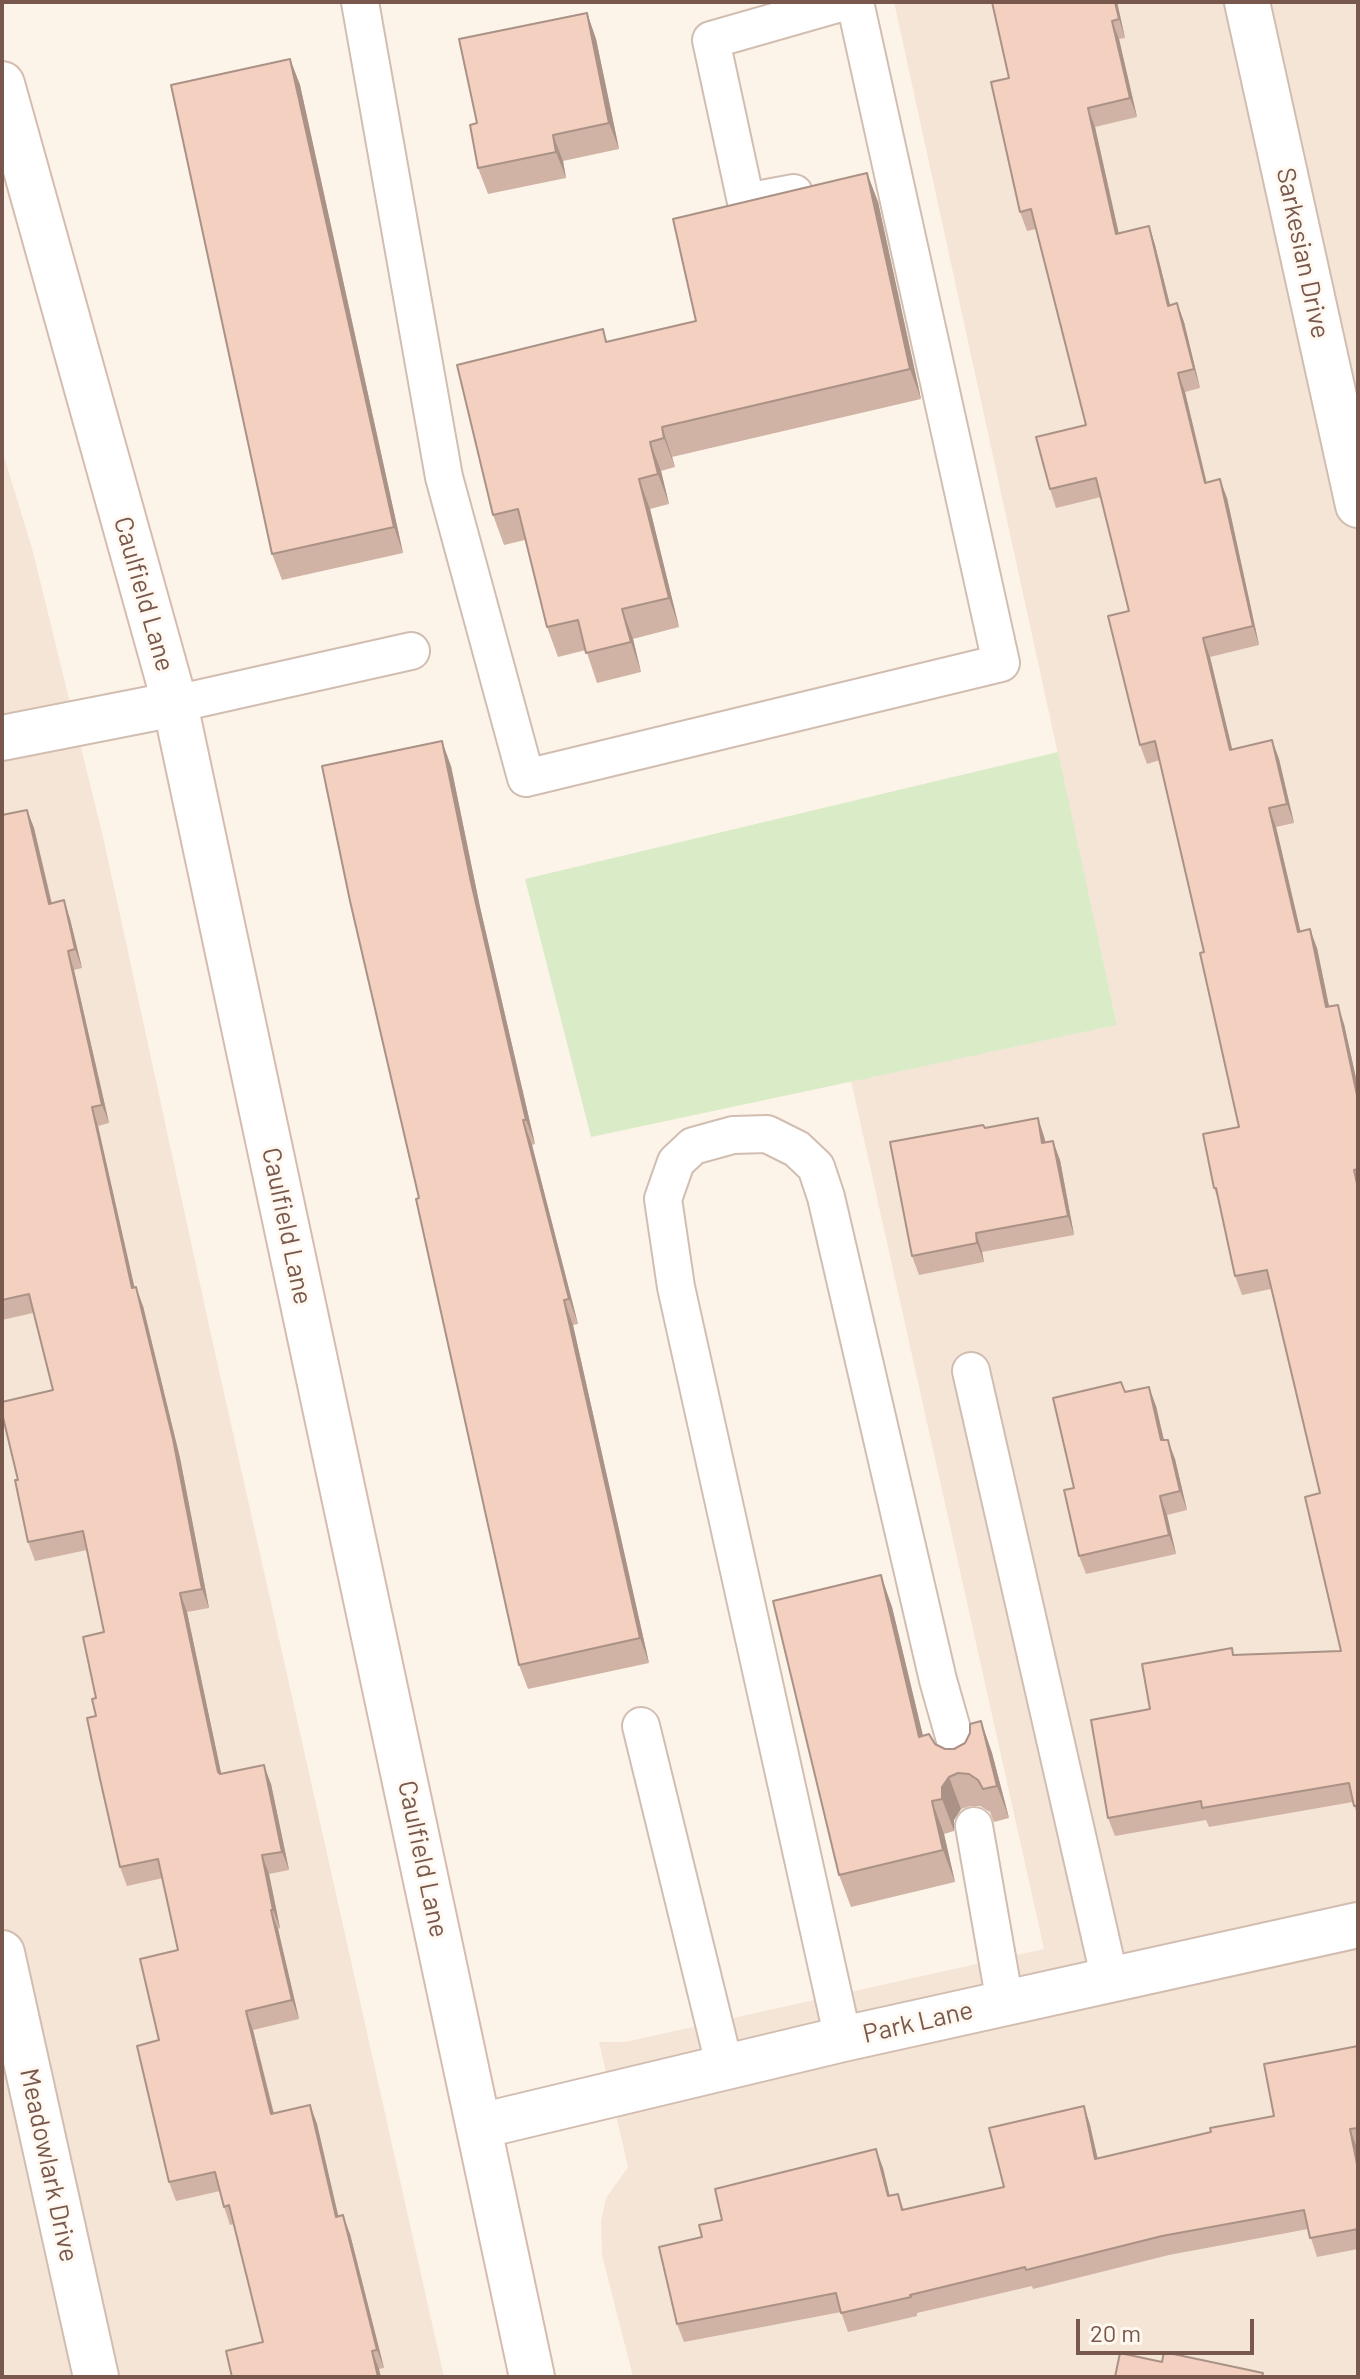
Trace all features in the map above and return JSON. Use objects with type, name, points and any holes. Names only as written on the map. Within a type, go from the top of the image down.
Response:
[{"type":"main road","name":"Sarkesian Drive","points":[[1247,2],[1358,505]]},
{"type":"main road","name":"Caulfield Lane","points":[[2,84],[175,704],[532,2377]]},
{"type":"main road","points":[[2,738],[175,704]]},
{"type":"main road","name":"Park Lane","points":[[480,2126],[843,2039],[1358,1925]]},
{"type":"main road","name":"Meadowlark Drive","points":[[2,1953],[96,2377]]},
{"type":"lane","points":[[360,2],[444,477],[526,778],[1001,663],[878,176],[855,2]]},
{"type":"lane","points":[[820,187],[746,202],[711,40],[844,2]]},
{"type":"lane","points":[[175,704],[411,651]]},
{"type":"lane","points":[[843,2039],[676,1287],[663,1199],[676,1162],[693,1146],[733,1135],[767,1134],[797,1149],[816,1167],[826,1197],[938,1680],[961,1761]]},
{"type":"lane","points":[[971,1371],[1110,1980]]},
{"type":"lane","points":[[641,1726],[725,2068]]},
{"type":"lane","points":[[974,1826],[1005,2003]]},
{"type":"shaded area","points":[[894,2],[1358,2],[1358,2377],[633,2377],[602,2255],[601,2221],[606,2198],[628,2167],[599,2042],[625,2042],[1044,1949],[851,1081],[1117,1025]]},
{"type":"shaded area","points":[[2,450],[32,548],[104,841],[444,2377],[2,2377]]},
{"type":"green space","points":[[1058,752],[1117,1025],[591,1137],[525,879]]},
{"type":"building","points":[[992,2],[1115,2],[1119,19],[1112,21],[1130,98],[1088,108],[1116,234],[1149,226],[1168,306],[1177,303],[1194,369],[1178,373],[1205,483],[1220,479],[1253,626],[1203,638],[1230,750],[1272,740],[1287,804],[1269,808],[1298,932],[1310,929],[1326,1007],[1338,1005],[1358,1100],[1358,1169],[1354,1170],[1358,1188],[1358,1805],[1354,1806],[1349,1783],[1202,1808],[1201,1801],[1108,1818],[1091,1720],[1150,1709],[1142,1664],[1232,1648],[1233,1655],[1341,1651],[1305,1497],[1320,1493],[1267,1270],[1235,1276],[1214,1188],[1203,1134],[1239,1127],[1200,953],[1204,952],[1155,741],[1140,745],[1108,616],[1129,611],[1096,478],[1050,489],[1036,437],[1086,425],[1031,209],[1020,212],[991,82],[1009,78]]},
{"type":"building","points":[[587,13],[609,123],[553,135],[556,152],[478,168],[470,125],[477,123],[459,39]]},
{"type":"building","points":[[290,59],[394,527],[272,554],[171,85]]},
{"type":"building","points":[[867,173],[910,369],[662,427],[664,438],[650,442],[658,474],[639,479],[669,598],[622,609],[631,642],[586,653],[578,620],[547,627],[518,509],[493,515],[457,365],[603,329],[606,342],[696,321],[673,219]]},
{"type":"building","points":[[442,741],[526,1120],[523,1120],[569,1299],[564,1300],[640,1638],[519,1665],[322,766]]},
{"type":"building","points":[[27,810],[49,904],[64,900],[75,949],[68,951],[102,1105],[92,1107],[132,1288],[136,1287],[173,1439],[202,1589],[180,1593],[218,1772],[264,1765],[282,1852],[262,1855],[292,2000],[246,2011],[271,2114],[310,2105],[336,2217],[343,2215],[377,2350],[372,2351],[378,2377],[232,2377],[226,2351],[263,2342],[229,2205],[224,2207],[215,2172],[169,2182],[137,2046],[159,2040],[140,1959],[178,1950],[158,1859],[120,1867],[100,1779],[87,1718],[96,1716],[92,1699],[96,1698],[83,1637],[104,1632],[83,1531],[28,1542],[15,1480],[18,1480],[2,1413],[2,1402],[53,1390],[29,1294],[2,1300],[2,815]]},
{"type":"building","points":[[1038,1118],[1042,1143],[1053,1141],[1068,1216],[976,1233],[977,1243],[912,1256],[890,1142]]},
{"type":"building","points":[[1121,1382],[1125,1392],[1149,1387],[1161,1440],[1168,1440],[1180,1491],[1160,1496],[1169,1535],[1079,1556],[1064,1490],[1074,1488],[1053,1398]]},
{"type":"building","points":[[881,1575],[919,1737],[929,1734],[935,1744],[954,1749],[965,1743],[970,1724],[981,1721],[997,1786],[983,1789],[978,1780],[969,1774],[958,1773],[949,1777],[942,1787],[942,1799],[932,1801],[943,1850],[839,1875],[773,1601]]},
{"type":"building","points":[[1358,2046],[1358,2128],[1350,2129],[1358,2169],[1358,2229],[1310,2238],[1304,2210],[1162,2236],[841,2313],[836,2293],[677,2324],[659,2247],[702,2237],[699,2225],[722,2220],[715,2189],[876,2149],[888,2196],[898,2194],[902,2210],[1004,2187],[989,2128],[1084,2106],[1095,2159],[1211,2132],[1210,2128],[1274,2116],[1264,2064]]},
{"type":"building","points":[[1164,2352],[1263,2373],[1262,2377],[1115,2377],[1120,2353],[1162,2362]]}]
